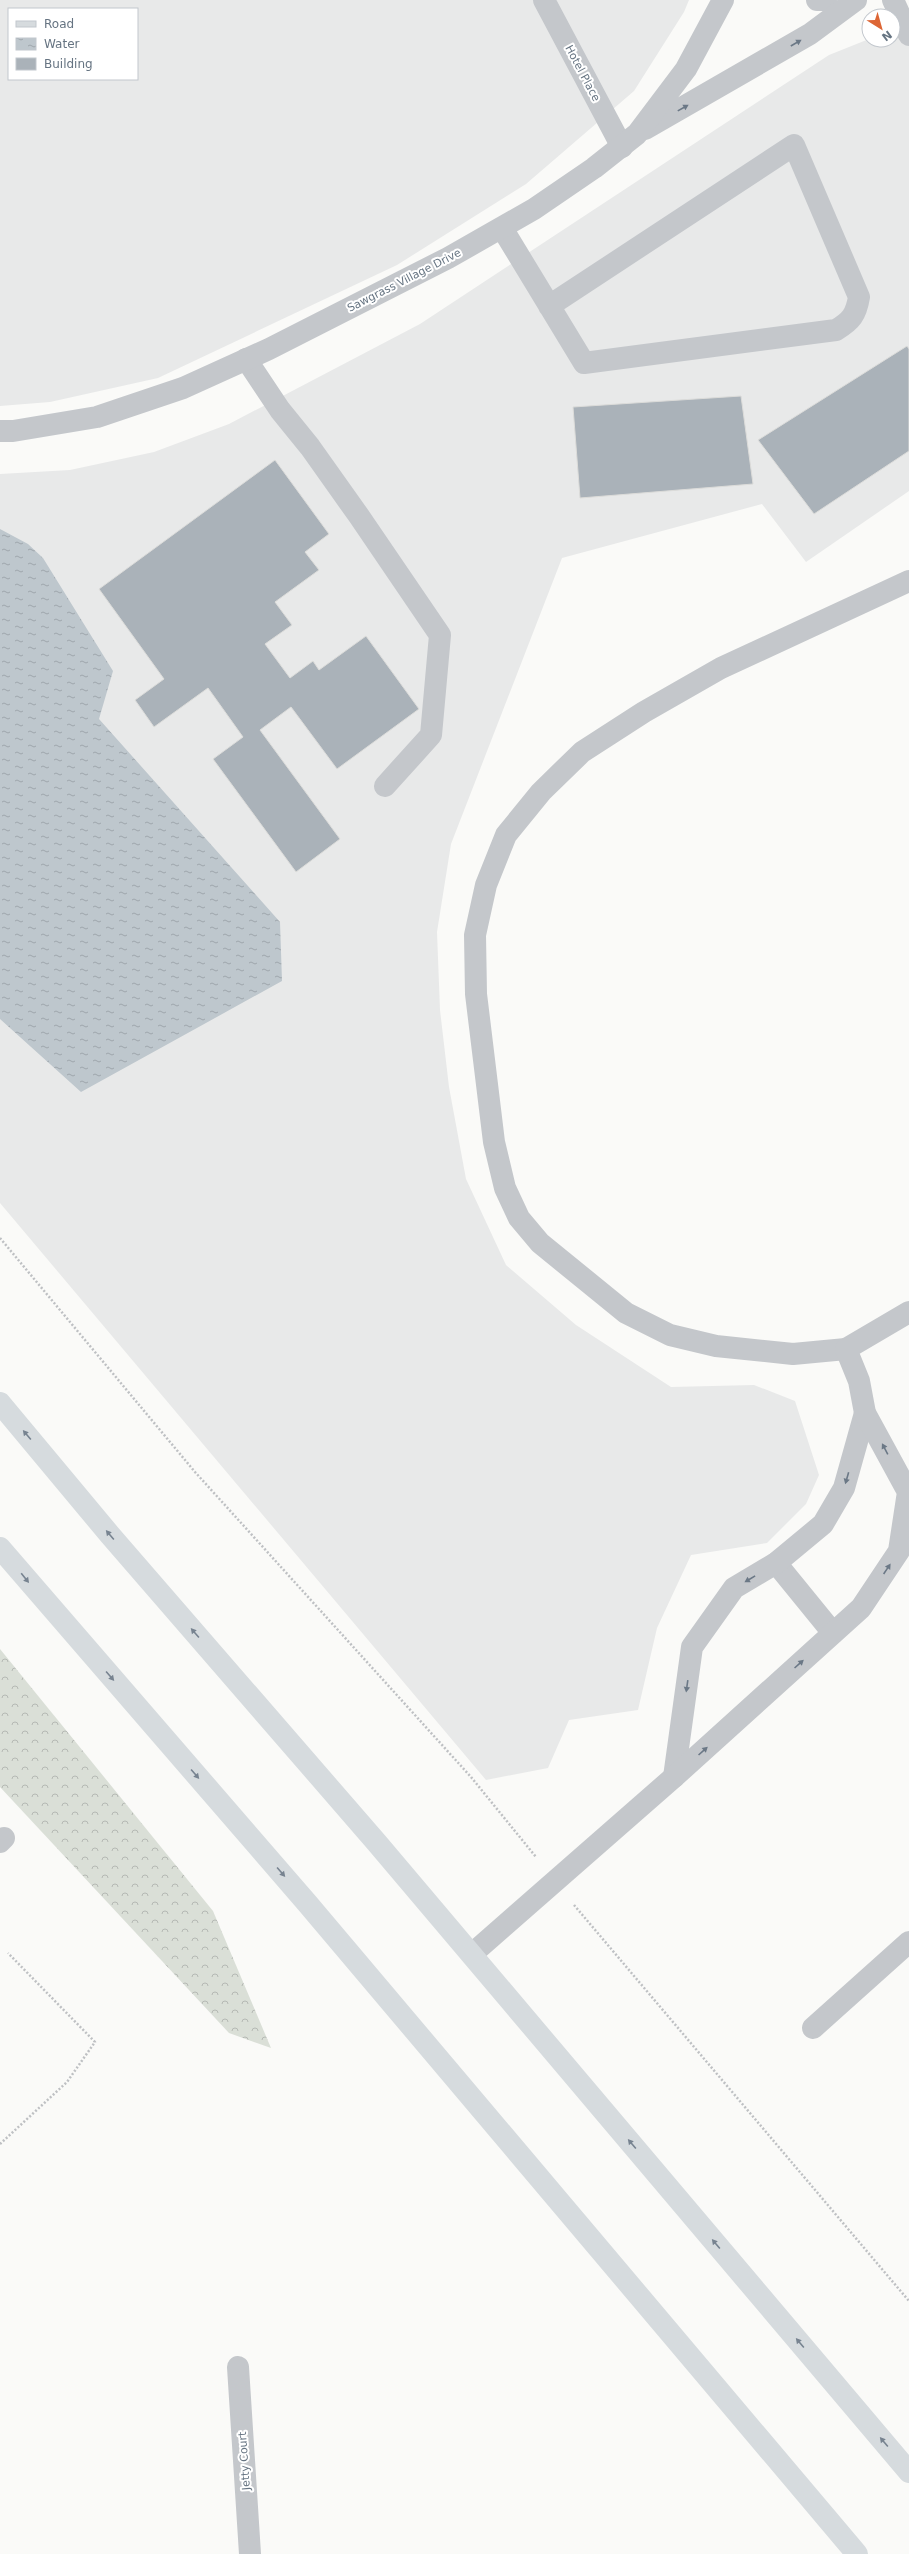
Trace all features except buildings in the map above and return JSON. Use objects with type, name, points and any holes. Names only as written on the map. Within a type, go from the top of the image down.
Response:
[{"type":"main road","points":[[0,1403],[110,1535],[472,1954],[909,2472]]},
{"type":"main road","points":[[0,1548],[307,1903],[857,2554]]},
{"type":"street","name":"Hotel Place","points":[[544,0],[630,140]]},
{"type":"street","name":"Sawgrass Village Drive","points":[[0,431],[13,431],[97,417],[183,388],[246,359],[441,262],[534,209],[630,140],[686,69],[723,0]]},
{"type":"street","points":[[817,0],[826,0]]},
{"type":"street","points":[[630,140],[810,34],[856,0]]},
{"type":"street","points":[[893,0],[909,35]]},
{"type":"street","points":[[502,228],[549,306],[584,363],[836,330],[849,322],[856,312],[859,297],[794,145],[549,306]]},
{"type":"street","points":[[246,359],[280,410],[310,447],[359,516],[440,635],[431,735],[385,786]]},
{"type":"street","points":[[909,581],[720,668],[644,712],[582,752],[541,792],[506,835],[486,884],[474,936],[476,994],[494,1142],[505,1188],[519,1218],[540,1243],[626,1313],[670,1335],[716,1346],[793,1354],[846,1349],[909,1312]]},
{"type":"street","points":[[472,1954],[674,1777],[861,1608],[899,1552],[908,1492],[865,1414],[859,1381],[846,1349]]},
{"type":"street","points":[[674,1777],[692,1647],[734,1588],[776,1563],[823,1524],[844,1488],[865,1414]]},
{"type":"street","points":[[776,1563],[833,1633]]},
{"type":"street","points":[[813,2028],[909,1942]]},
{"type":"street","name":"Jetty Court","points":[[238,2367],[250,2554]]},
{"type":"path","points":[[0,1238],[194,1472],[471,1776],[596,1934],[909,2301]]},
{"type":"path","points":[[0,2144],[67,2082],[95,2042],[8,1953]]},
{"type":"shaded area","points":[[0,0],[689,0],[684,12],[634,91],[526,184],[397,265],[158,378],[50,402],[0,406]]},
{"type":"shaded area","points":[[909,22],[909,491],[806,562],[762,504],[562,558],[451,844],[437,932],[440,1010],[449,1087],[466,1179],[506,1265],[576,1325],[671,1387],[754,1385],[795,1401],[819,1475],[806,1504],[767,1543],[691,1555],[657,1628],[638,1710],[569,1720],[548,1768],[486,1780],[0,1203],[0,474],[70,470],[154,452],[229,424],[420,324],[829,55],[861,42],[861,48],[901,48],[901,26]]},
{"type":"green space","points":[[0,1649],[213,1911],[271,2048],[229,2033],[0,1787]]},
{"type":"water","points":[[0,529],[28,544],[43,558],[113,671],[99,719],[280,922],[282,981],[81,1092],[0,1019]]}]
